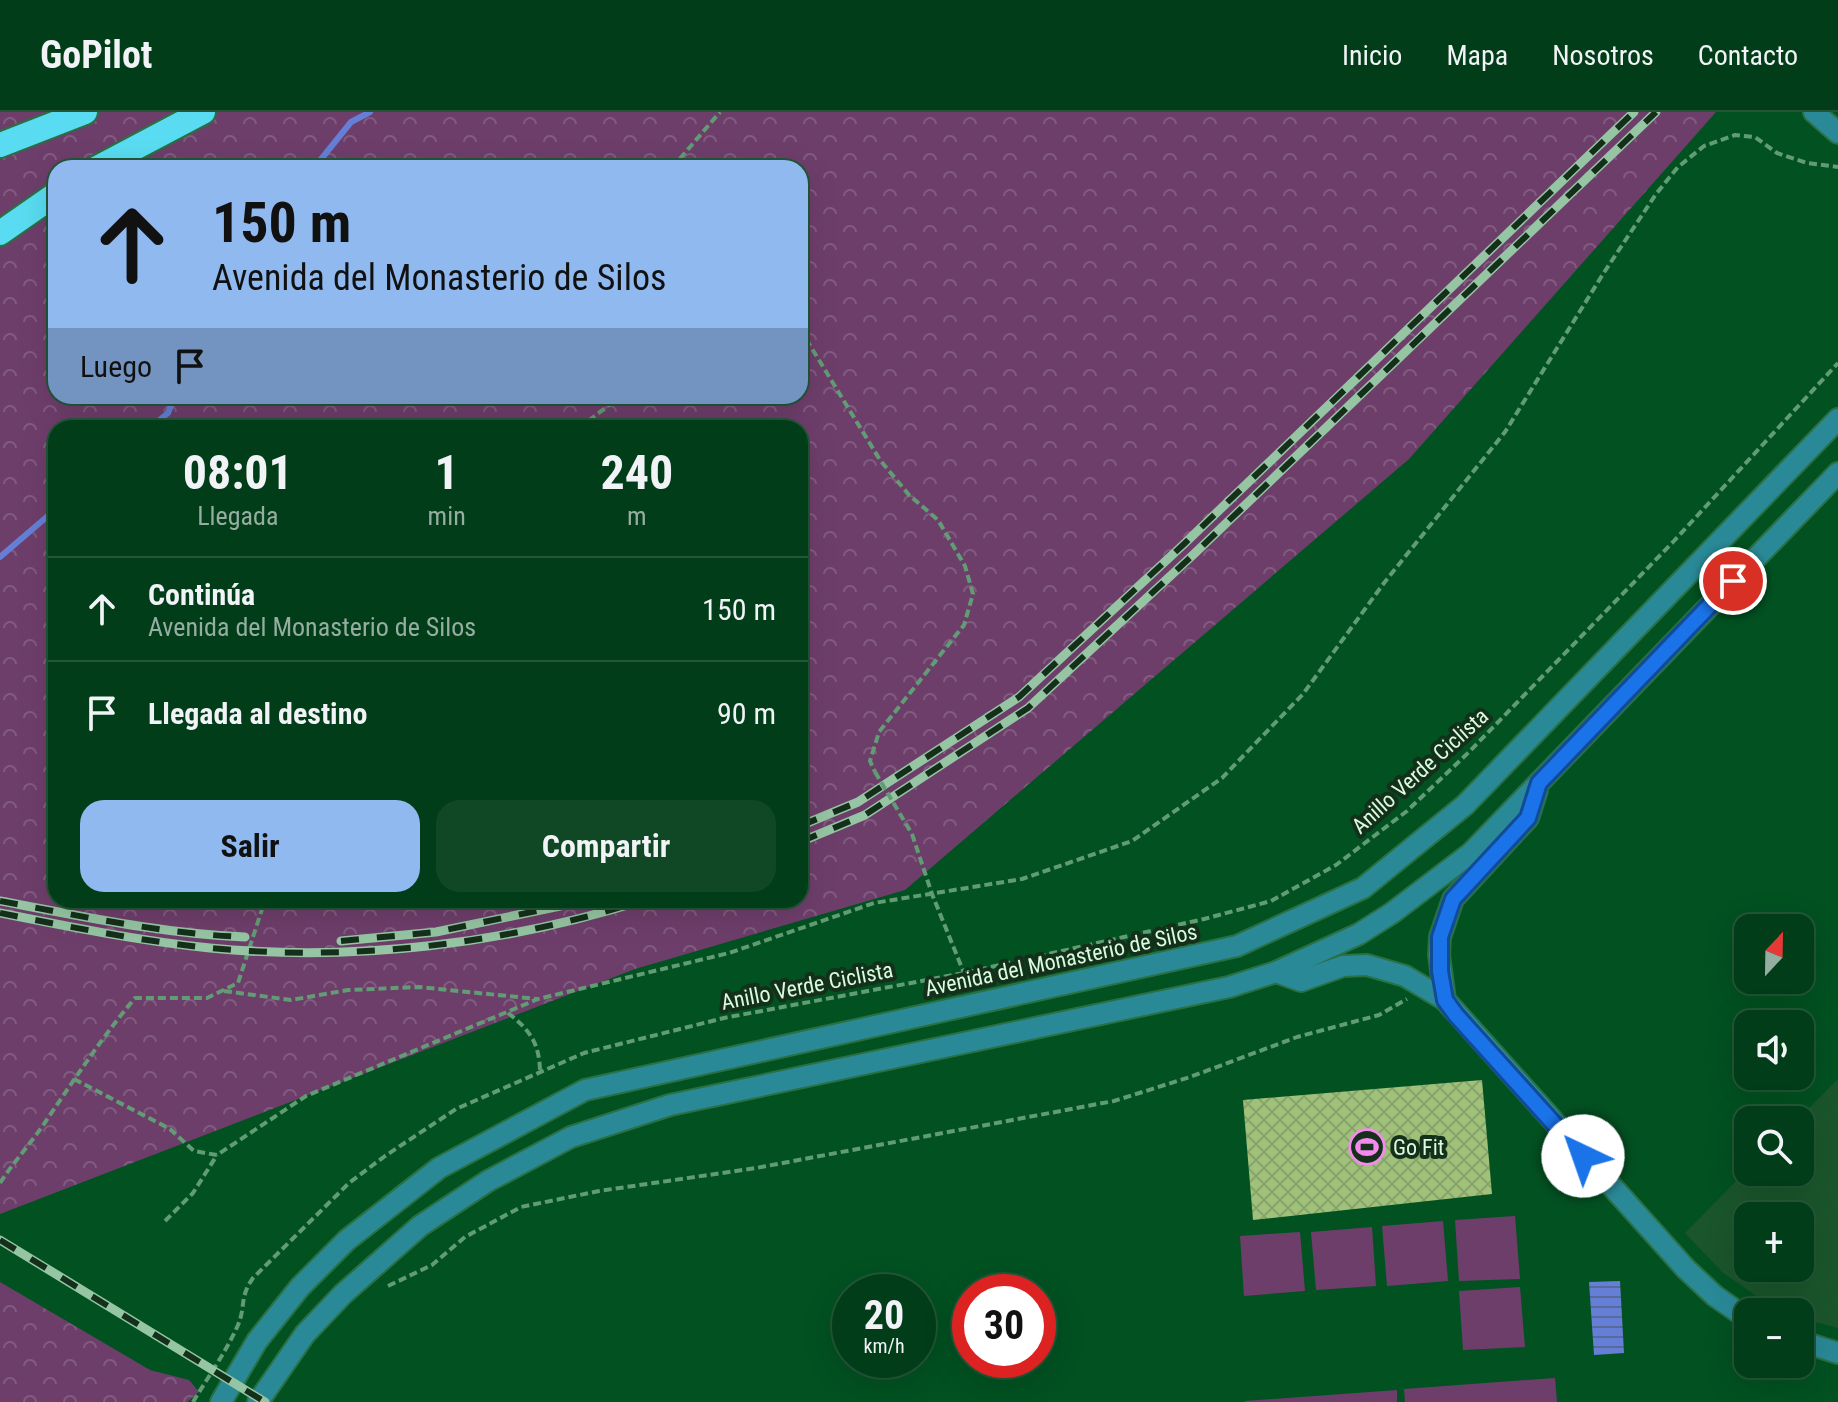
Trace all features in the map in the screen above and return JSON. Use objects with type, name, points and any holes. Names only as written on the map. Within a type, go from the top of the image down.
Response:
[{"type":"highway","points":[[0,145],[85,112]]},
{"type":"highway","points":[[112,160],[203,112]]},
{"type":"highway","points":[[0,233],[48,200]]},
{"type":"street","points":[[1814,112],[1838,133]]},
{"type":"street","name":"Avenida del Monasterio de Silos","points":[[221,1402],[257,1341],[300,1287],[347,1240],[439,1168],[585,1090],[1237,946],[1363,888],[1465,805],[1838,419]]},
{"type":"street","points":[[258,1402],[305,1334],[343,1294],[420,1226],[500,1174],[571,1137],[670,1105],[1229,987],[1276,972],[1359,934],[1414,898],[1471,853],[1838,473]]},
{"type":"street","points":[[1445,1000],[1439,955],[1440,937],[1453,899],[1528,818],[1539,783]]},
{"type":"street","points":[[1276,972],[1301,981],[1343,966],[1367,965],[1405,976],[1445,1000],[1686,1269],[1734,1309]]},
{"type":"street","points":[[1814,1345],[1838,1353]]},
{"type":"path","points":[[679,160],[720,112]]},
{"type":"path","points":[[165,1221],[193,1193],[217,1155],[306,1096],[538,999],[729,953],[874,903],[1022,879],[1132,841],[1222,778],[1303,694],[1384,583],[1505,432],[1603,274],[1656,194],[1678,167],[1704,146],[1735,135],[1755,137],[1777,153],[1807,163],[1833,169],[1838,167]]},
{"type":"path","points":[[808,342],[880,460],[909,495],[938,520],[965,566],[973,594],[964,625],[879,732],[870,761],[912,834],[964,973]]},
{"type":"path","name":"Anillo Verde Ciclista","points":[[193,1402],[237,1326],[243,1310],[242,1296],[253,1278],[349,1183],[456,1109],[540,1070],[605,1047],[724,1018],[964,973],[1247,908],[1271,901],[1336,865],[1407,811],[1505,716],[1747,464],[1838,363]]},
{"type":"path","points":[[590,420],[610,404]]},
{"type":"path","points":[[0,1183],[14,1160],[47,1121],[103,1036],[135,998],[207,998],[238,983],[262,908]]},
{"type":"path","points":[[222,990],[291,1000],[348,990],[419,987],[538,999]]},
{"type":"path","points":[[388,1286],[432,1265],[465,1237],[521,1207],[599,1191],[756,1168],[1114,1101],[1190,1077],[1297,1037],[1379,1015],[1415,994]]},
{"type":"path","points":[[507,1012],[524,1025],[540,1050],[540,1070]]},
{"type":"path","points":[[74,1079],[170,1129],[194,1151],[217,1155]]},
{"type":"shaded area","points":[[1838,1079],[1838,1328],[1814,1322],[1814,1298],[1759,1298],[1736,1282],[1814,1282],[1814,1202],[1734,1202],[1734,1280],[1685,1233],[1734,1183],[1734,1186],[1814,1186],[1814,1106],[1811,1106]]},
{"type":"green space","points":[[0,112],[1716,112],[1409,459],[905,890],[635,969],[0,1214]]},
{"type":"green space","points":[[1515,1216],[1520,1279],[1459,1281],[1455,1220]]},
{"type":"green space","points":[[1443,1221],[1448,1281],[1387,1286],[1382,1226]]},
{"type":"green space","points":[[1372,1227],[1376,1286],[1316,1290],[1311,1232]]},
{"type":"green space","points":[[1300,1232],[1305,1291],[1244,1296],[1240,1236]]},
{"type":"green space","points":[[0,1282],[150,1370],[189,1380],[199,1392],[187,1402],[0,1402]]},
{"type":"green space","points":[[1520,1287],[1525,1347],[1463,1350],[1459,1291]]},
{"type":"green space","points":[[1555,1378],[1557,1402],[1405,1402],[1404,1389]]},
{"type":"green space","points":[[1397,1390],[1397,1402],[1245,1402],[1245,1401]]},
{"type":"water","points":[[1620,1281],[1624,1353],[1594,1355],[1589,1282]]},
{"type":"building","name":"Go Fit","points":[[1482,1080],[1492,1194],[1253,1220],[1243,1100]]},
{"type":"waterway","points":[[320,160],[351,122],[370,112]]},
{"type":"waterway","points":[[160,420],[168,413],[172,404]]},
{"type":"waterway","points":[[0,557],[48,516]]},
{"type":"railway","points":[[808,823],[858,802],[1019,697],[1184,544],[1634,112]]},
{"type":"railway","points":[[808,839],[865,815],[1028,708],[1194,554],[1656,112]]},
{"type":"railway","points":[[0,901],[153,928],[245,937]]},
{"type":"railway","points":[[341,941],[436,932],[551,908]]},
{"type":"railway","points":[[0,913],[184,945],[320,953],[430,946],[484,938],[616,908]]},
{"type":"railway","points":[[0,1240],[265,1402]]},
{"type":"place","name":"Go Fit","points":[[1367,1147]]},
{"type":"route","points":[[1583,1156],[1445,1000],[1439,955],[1440,937],[1453,899],[1528,818],[1539,783],[1733,581]]}]
